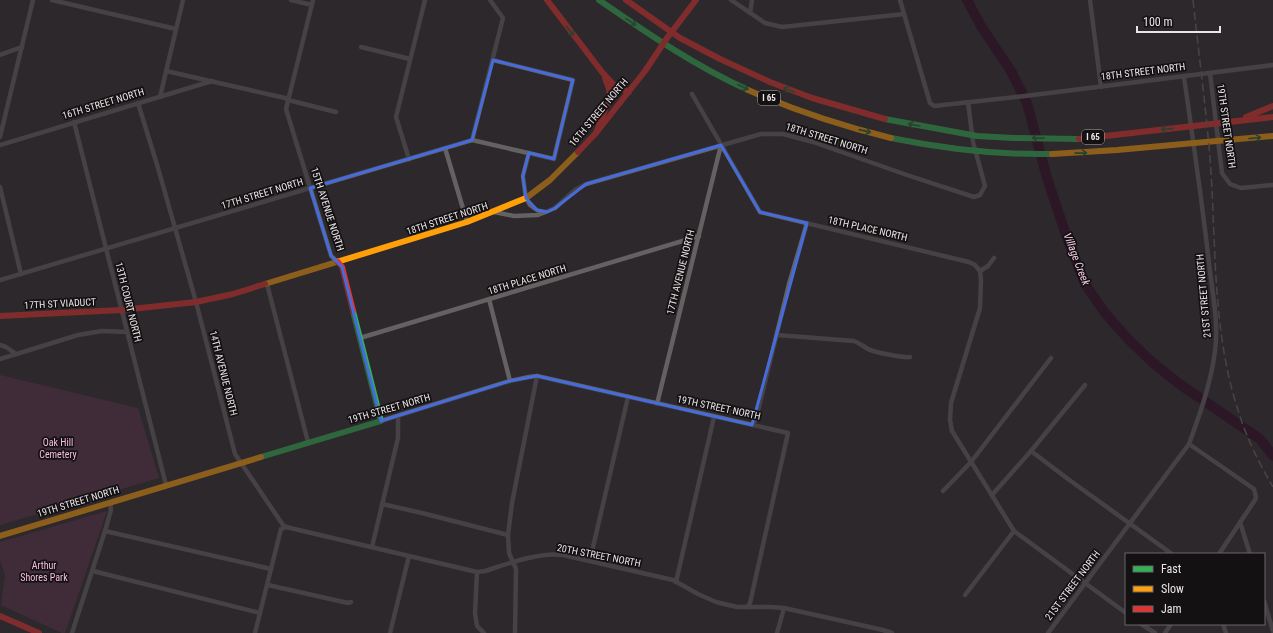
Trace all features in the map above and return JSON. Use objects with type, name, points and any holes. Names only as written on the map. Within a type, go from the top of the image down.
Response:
[{"type":"main road","points":[[547,0],[602,72],[614,85],[629,92]]},
{"type":"main road","name":"I 65","points":[[599,0],[672,49],[726,79],[761,95],[814,116],[854,128],[915,143],[958,150],[999,153],[1086,153],[1273,136]]},
{"type":"main road","name":"I 65","points":[[626,0],[680,38],[720,59],[770,82],[812,98],[890,120],[953,132],[977,136],[1077,139],[1273,117]]},
{"type":"main road","name":"16TH STREET NORTH","points":[[494,212],[526,198],[550,180],[565,166],[596,133],[629,92],[696,0]]},
{"type":"main road","points":[[596,133],[602,115],[610,99],[609,87],[602,72]]},
{"type":"main road","points":[[1237,121],[1273,106]]},
{"type":"main road","name":"18TH STREET NORTH","points":[[122,310],[196,302],[233,294],[468,222],[494,212]]},
{"type":"main road","name":"15TH AVENUE NORTH","points":[[338,262],[342,268],[381,421]]},
{"type":"main road","name":"17TH ST VIADUCT","points":[[0,316],[122,310]]},
{"type":"main road","name":"19TH STREET NORTH","points":[[0,536],[240,462],[381,421]]},
{"type":"main road","points":[[0,616],[39,633]]},
{"type":"street","points":[[0,137],[33,0]]},
{"type":"street","points":[[52,0],[176,29]]},
{"type":"street","points":[[160,97],[182,0]]},
{"type":"street","points":[[291,0],[313,2]]},
{"type":"street","points":[[409,159],[396,117],[425,0]]},
{"type":"street","points":[[472,140],[504,18],[490,0]]},
{"type":"street","points":[[731,0],[765,23],[782,28],[904,14],[900,0]]},
{"type":"street","points":[[750,13],[752,0]]},
{"type":"street","points":[[1090,0],[1101,87]]},
{"type":"street","name":"15TH AVENUE NORTH","points":[[313,2],[286,109],[331,256],[338,262]]},
{"type":"street","name":"18TH STREET NORTH","points":[[904,14],[930,103],[934,106],[1012,98],[1273,65]]},
{"type":"street","points":[[0,55],[22,47]]},
{"type":"street","points":[[361,47],[410,59]]},
{"type":"street","name":"17TH STREET NORTH","points":[[0,280],[472,140],[554,159],[573,80],[493,60]]},
{"type":"street","points":[[166,71],[285,98],[336,112]]},
{"type":"street","name":"19TH STREET NORTH","points":[[1210,73],[1222,173],[1230,184],[1242,188],[1273,184]]},
{"type":"street","name":"21ST STREET NORTH","points":[[1048,633],[1189,444],[1212,372],[1216,350],[1216,323],[1201,196],[1184,76]]},
{"type":"street","name":"16TH STREET NORTH","points":[[0,145],[212,81]]},
{"type":"street","name":"18TH PLACE NORTH","points":[[692,94],[760,212],[969,262],[975,264],[980,271]]},
{"type":"street","name":"18TH STREET NORTH","points":[[494,212],[514,216],[538,215],[555,208],[575,190],[586,184],[761,134],[783,134],[813,142],[907,176],[974,197],[980,195],[985,186],[973,142],[968,102]]},
{"type":"street","name":"14TH AVENUE NORTH","points":[[138,103],[196,302],[235,454],[283,525],[286,527]]},
{"type":"street","name":"13TH COURT NORTH","points":[[74,122],[166,485]]},
{"type":"street","name":"17TH AVENUE NORTH","points":[[657,404],[721,145]]},
{"type":"street","points":[[445,148],[468,222]]},
{"type":"street","points":[[529,153],[523,176],[526,198],[530,205],[537,210],[547,212]]},
{"type":"street","points":[[0,187],[21,274]]},
{"type":"street","points":[[752,425],[756,419],[789,284],[806,223]]},
{"type":"street","name":"18TH PLACE NORTH","points":[[360,338],[698,236]]},
{"type":"street","points":[[994,258],[988,266],[980,271],[980,308],[951,403],[951,426],[955,436],[1014,532],[1125,612]]},
{"type":"street","points":[[267,284],[308,442]]},
{"type":"street","points":[[489,299],[510,381]]},
{"type":"street","points":[[0,359],[78,335],[102,331],[127,332]]},
{"type":"street","points":[[777,335],[854,341],[869,350],[903,358],[910,357]]},
{"type":"street","points":[[0,345],[16,354]]},
{"type":"street","points":[[944,491],[971,462],[1051,358]]},
{"type":"street","points":[[515,633],[516,569],[509,553],[508,535],[512,503],[537,376]]},
{"type":"street","name":"19TH STREET NORTH","points":[[381,421],[510,381],[537,376],[788,433],[750,603],[747,607]]},
{"type":"street","points":[[992,495],[1031,451],[1085,385]]},
{"type":"street","points":[[590,560],[628,397]]},
{"type":"street","points":[[372,547],[398,438],[398,416]]},
{"type":"street","points":[[676,582],[714,417]]},
{"type":"street","points":[[1189,444],[1254,489],[1256,497],[1255,500],[1220,553]]},
{"type":"street","points":[[1031,451],[1171,553]]},
{"type":"street","points":[[72,633],[93,572],[105,531],[111,510],[110,502]]},
{"type":"street","points":[[382,504],[508,535]]},
{"type":"street","points":[[1240,522],[1250,553]]},
{"type":"street","points":[[255,633],[281,529],[286,527]]},
{"type":"street","name":"20TH STREET NORTH","points":[[286,527],[476,572],[537,556],[557,554],[590,560],[673,580],[716,602],[747,607],[784,608],[892,633]]},
{"type":"street","points":[[105,531],[271,569]]},
{"type":"street","points":[[965,594],[1014,532]]},
{"type":"street","points":[[390,633],[409,556]]},
{"type":"street","points":[[93,572],[260,613]]},
{"type":"street","points":[[476,572],[477,626],[484,633]]},
{"type":"street","points":[[268,584],[348,603],[351,602]]},
{"type":"street","points":[[1265,604],[1273,631]]},
{"type":"street","points":[[777,633],[784,608]]},
{"type":"street","points":[[1143,625],[1155,633]]},
{"type":"street","points":[[1165,633],[1171,625]]},
{"type":"highlighted area","points":[[493,60],[573,80],[554,159],[529,153],[523,176],[526,198],[537,210],[547,212],[555,208],[586,184],[721,145],[760,212],[807,223],[752,425],[537,376],[510,381],[381,421],[342,267],[331,256],[310,188],[472,140]]},
{"type":"green space","name":"Oak Hill Cemetery","points":[[0,375],[138,408],[159,478],[0,525]]},
{"type":"green space","name":"Arthur Shores Park","points":[[107,511],[65,633],[62,633],[1,605],[5,575],[0,560],[0,542]]},
{"type":"waterway","name":"Village Creek","points":[[967,0],[981,26],[1011,71],[1027,103],[1047,178],[1067,238],[1085,284],[1105,313],[1128,339],[1151,361],[1178,383],[1260,439],[1273,456]]},
{"type":"railway","points":[[1193,0],[1211,172],[1217,292],[1224,352],[1230,381],[1241,420],[1253,450],[1273,487]]},
{"type":"traffic: fast","points":[[599,0],[690,60],[748,90]]},
{"type":"traffic: fast","points":[[885,119],[977,136],[1079,139]]},
{"type":"traffic: fast","points":[[891,138],[972,150],[1052,154]]},
{"type":"traffic: fast","points":[[261,457],[381,421],[353,311]]},
{"type":"traffic: slow","points":[[748,90],[818,117],[891,138]]},
{"type":"traffic: slow","points":[[1052,154],[1117,150],[1273,136]]},
{"type":"traffic: slow","points":[[265,284],[467,222],[526,198],[550,180],[578,152]]},
{"type":"traffic: slow","points":[[0,536],[261,457]]},
{"type":"traffic: jam","points":[[547,0],[602,72],[614,85],[629,92]]},
{"type":"traffic: jam","points":[[626,0],[680,38],[720,59],[770,82],[812,98],[885,119]]},
{"type":"traffic: jam","points":[[578,152],[596,133],[645,71],[667,38],[696,0]]},
{"type":"traffic: jam","points":[[596,133],[610,97],[605,78]]},
{"type":"traffic: jam","points":[[1246,117],[1273,106]]},
{"type":"traffic: jam","points":[[1079,139],[1273,117]]},
{"type":"traffic: jam","points":[[338,262],[342,267],[353,311]]},
{"type":"traffic: jam","points":[[0,316],[122,310],[196,302],[233,294],[265,284]]},
{"type":"traffic: jam","points":[[0,616],[39,633]]}]
